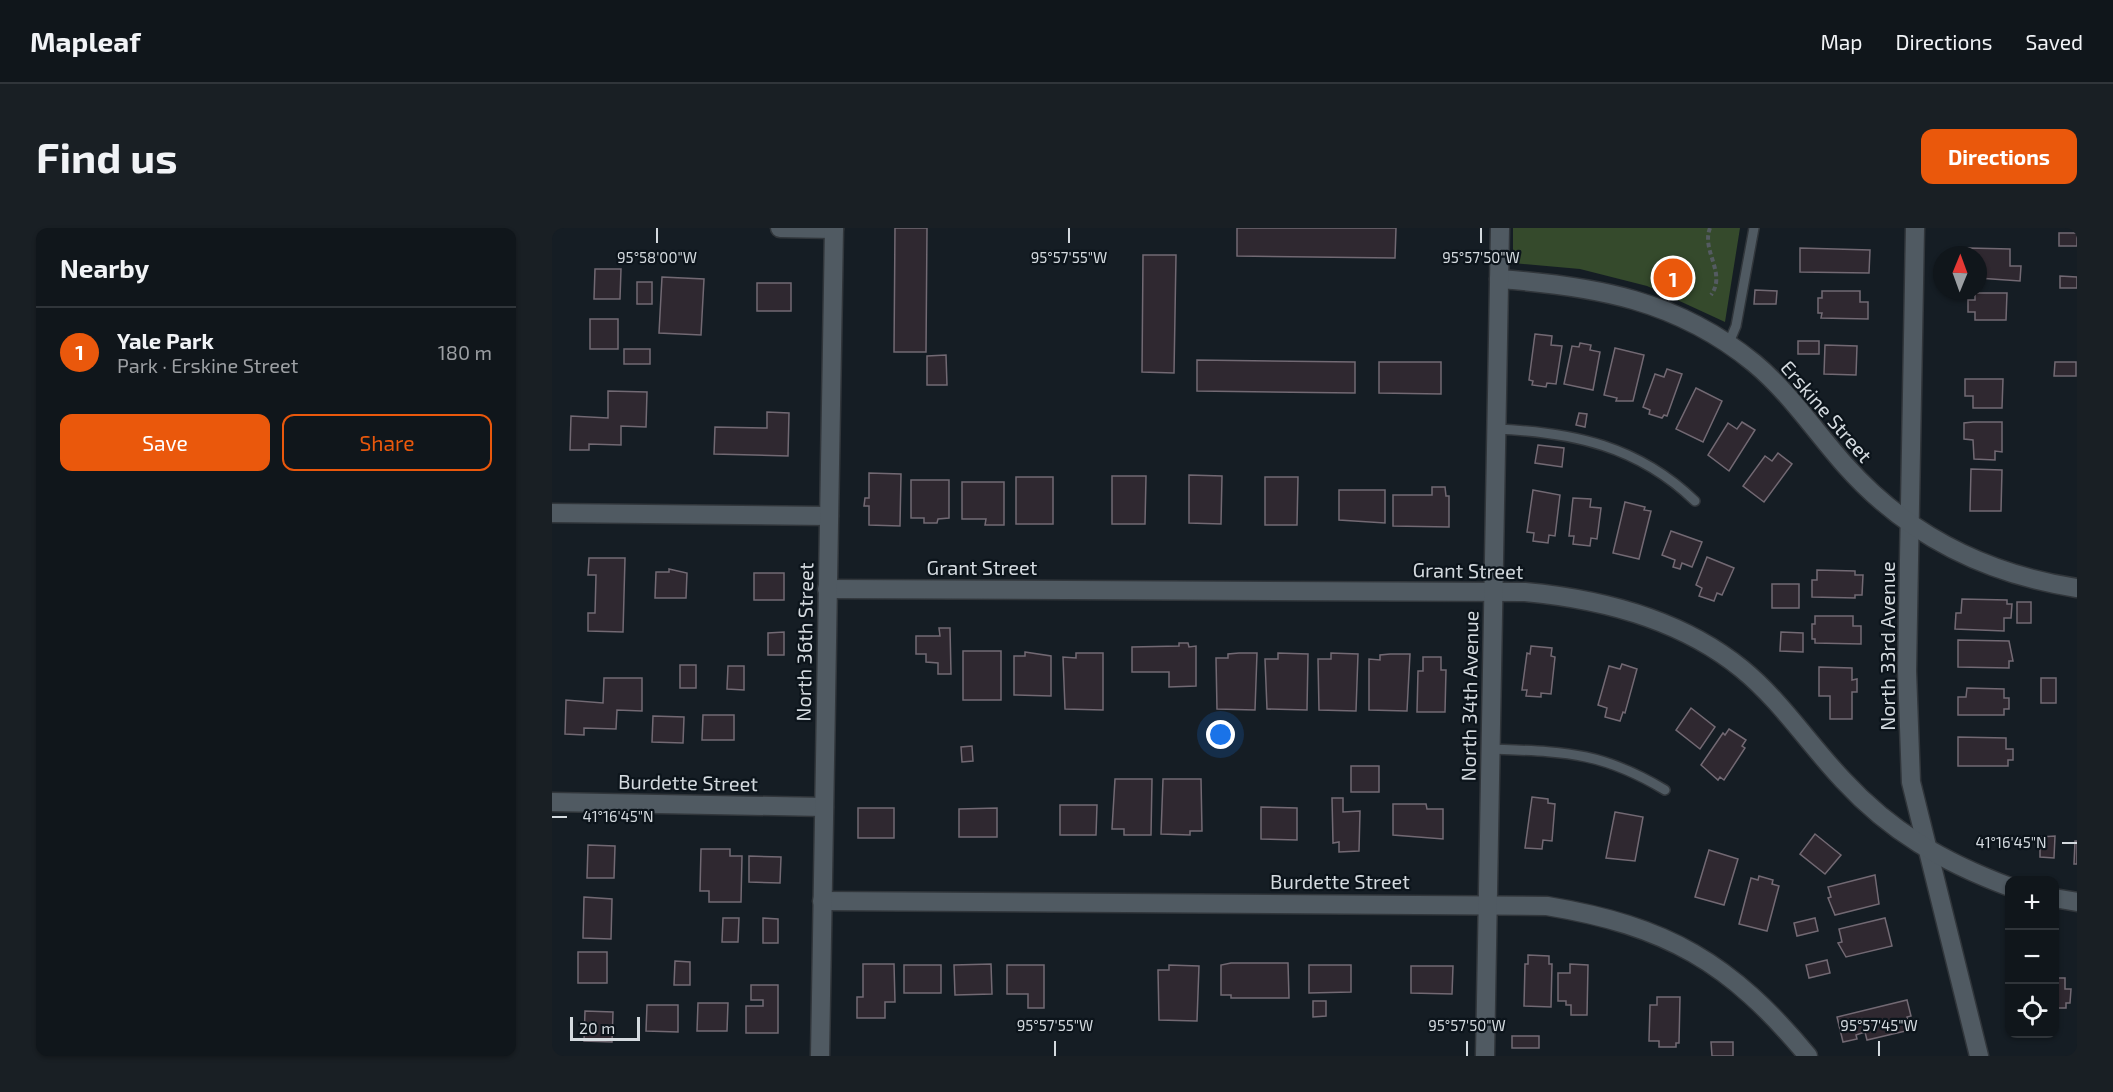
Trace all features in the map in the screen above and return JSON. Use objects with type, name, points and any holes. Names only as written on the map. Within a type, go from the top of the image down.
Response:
[{"type":"street","points":[[780,228],[834,228]]},
{"type":"street","name":"North 36th Street","points":[[820,1056],[834,228]]},
{"type":"street","name":"North 34th Avenue","points":[[1485,1056],[1500,228]]},
{"type":"street","name":"North 33rd Avenue","points":[[1916,228],[1907,670],[1911,782],[1979,1056]]},
{"type":"street","name":"Erskine Street","points":[[1499,279],[1566,284],[1624,296],[1681,317],[1753,363],[1782,390],[1865,488],[1940,544],[2013,575],[2077,588]]},
{"type":"street","points":[[552,513],[829,516]]},
{"type":"street","name":"Grant Street","points":[[827,589],[1494,592],[1548,594],[1606,605],[1662,623],[1706,645],[1740,668],[1766,691],[1841,779],[1870,808],[1927,850],[1963,870],[2005,885]]},
{"type":"street","name":"Burdette Street","points":[[552,802],[824,807]]},
{"type":"street","points":[[2059,899],[2077,902]]},
{"type":"street","name":"Burdette Street","points":[[822,901],[1487,904],[1557,908],[1598,915],[1651,932],[1696,954],[1730,977],[1761,1004],[1808,1056]]},
{"type":"lane","points":[[1728,345],[1736,326],[1754,228]]},
{"type":"lane","points":[[1496,429],[1546,431],[1606,446],[1643,461],[1675,482],[1695,501]]},
{"type":"lane","points":[[1491,749],[1582,754],[1640,775],[1665,790]]},
{"type":"path","points":[[1710,228],[1706,239],[1717,281],[1712,295]]},
{"type":"green space","points":[[1513,228],[1740,228],[1725,322],[1647,286],[1580,269],[1513,263]]},
{"type":"building","points":[[895,228],[927,228],[926,352],[894,352]]},
{"type":"building","points":[[1237,228],[1396,228],[1395,258],[1237,256]]},
{"type":"building","points":[[2059,233],[2077,233],[2077,246],[2059,246]]},
{"type":"building","points":[[1800,248],[1870,250],[1869,273],[1800,272]]},
{"type":"building","points":[[1987,248],[2010,249],[2010,266],[2021,266],[2020,281],[1987,279]]},
{"type":"building","points":[[1143,255],[1176,255],[1174,373],[1142,372]]},
{"type":"building","points":[[595,269],[621,269],[620,299],[594,299]]},
{"type":"building","points":[[2060,276],[2077,277],[2077,288],[2060,288]]},
{"type":"building","points":[[662,277],[704,279],[701,335],[659,333]]},
{"type":"building","points":[[637,282],[652,282],[652,304],[637,304]]},
{"type":"building","points":[[757,283],[791,283],[791,311],[757,311]]},
{"type":"building","points":[[1755,290],[1777,291],[1776,304],[1754,304]]},
{"type":"building","points":[[1822,291],[1860,291],[1860,302],[1868,302],[1868,319],[1821,318],[1822,313],[1818,313],[1818,298],[1822,298]]},
{"type":"building","points":[[1987,293],[2007,293],[2006,320],[1975,320],[1975,312],[1968,312],[1968,300],[1987,300]]},
{"type":"building","points":[[590,319],[618,319],[618,349],[590,349]]},
{"type":"building","points":[[1535,334],[1552,336],[1551,345],[1562,346],[1556,384],[1547,383],[1546,387],[1532,385],[1533,381],[1529,380]]},
{"type":"building","points":[[1798,341],[1819,341],[1819,354],[1798,354]]},
{"type":"building","points":[[1580,343],[1591,345],[1590,350],[1600,352],[1593,390],[1564,384],[1572,346],[1579,347]]},
{"type":"building","points":[[1825,345],[1857,346],[1856,375],[1824,374]]},
{"type":"building","points":[[1615,348],[1644,355],[1633,401],[1616,401],[1617,398],[1604,395]]},
{"type":"building","points":[[624,349],[650,349],[650,364],[624,364]]},
{"type":"building","points":[[946,355],[947,385],[927,385],[927,356]]},
{"type":"building","points":[[1197,360],[1355,362],[1355,393],[1197,391]]},
{"type":"building","points":[[1379,362],[1441,362],[1441,394],[1379,393]]},
{"type":"building","points":[[2055,362],[2076,362],[2076,376],[2054,376]]},
{"type":"building","points":[[1667,369],[1682,374],[1667,416],[1664,415],[1662,418],[1649,414],[1650,410],[1643,407],[1655,374],[1664,377]]},
{"type":"building","points":[[1965,379],[2003,379],[2002,408],[1973,408],[1973,396],[1965,396]]},
{"type":"building","points":[[1696,388],[1722,401],[1703,442],[1676,429]]},
{"type":"building","points":[[608,391],[647,392],[646,427],[621,426],[621,445],[589,444],[589,450],[570,450],[571,416],[608,418]]},
{"type":"building","points":[[767,412],[789,413],[788,456],[714,454],[715,427],[767,428]]},
{"type":"building","points":[[1579,413],[1587,414],[1585,427],[1576,425]]},
{"type":"building","points":[[1742,422],[1755,430],[1729,471],[1708,455],[1728,423],[1737,429]]},
{"type":"building","points":[[2002,422],[2002,452],[1995,451],[1995,460],[1974,459],[1973,440],[1964,439],[1964,423]]},
{"type":"building","points":[[1538,445],[1564,448],[1562,467],[1535,463]]},
{"type":"building","points":[[1778,453],[1792,464],[1764,502],[1743,486],[1765,456],[1772,461]]},
{"type":"building","points":[[1971,469],[2002,470],[2001,511],[1970,511]]},
{"type":"building","points":[[869,473],[901,474],[900,526],[869,525],[869,506],[864,506],[865,498],[869,498]]},
{"type":"building","points":[[1189,475],[1222,476],[1221,524],[1189,523]]},
{"type":"building","points":[[1112,476],[1146,476],[1145,524],[1112,524]]},
{"type":"building","points":[[1016,477],[1053,477],[1053,524],[1016,524]]},
{"type":"building","points":[[1265,477],[1298,477],[1297,525],[1265,525]]},
{"type":"building","points":[[911,480],[949,480],[949,518],[938,519],[937,523],[924,523],[924,518],[911,518]]},
{"type":"building","points":[[962,482],[1004,482],[1004,525],[985,525],[986,519],[962,519]]},
{"type":"building","points":[[1432,487],[1445,487],[1446,496],[1449,496],[1449,527],[1393,526],[1393,495],[1432,495]]},
{"type":"building","points":[[1339,490],[1385,490],[1385,523],[1339,520]]},
{"type":"building","points":[[1533,490],[1560,495],[1555,536],[1549,535],[1548,543],[1533,541],[1534,533],[1527,532]]},
{"type":"building","points":[[1573,498],[1591,499],[1590,507],[1601,508],[1597,539],[1591,538],[1590,546],[1573,544],[1574,536],[1569,536]]},
{"type":"building","points":[[1625,502],[1645,507],[1644,510],[1651,511],[1639,559],[1613,553]]},
{"type":"building","points":[[1671,531],[1702,542],[1692,567],[1682,563],[1680,569],[1673,567],[1675,560],[1662,555]]},
{"type":"building","points":[[1707,557],[1734,568],[1722,595],[1717,593],[1714,601],[1699,596],[1702,588],[1696,585]]},
{"type":"building","points":[[589,558],[625,558],[623,632],[588,631],[588,613],[595,613],[596,575],[588,575]]},
{"type":"building","points":[[669,569],[687,573],[686,598],[655,598],[656,572],[669,572]]},
{"type":"building","points":[[1817,570],[1855,571],[1855,575],[1863,575],[1862,595],[1855,595],[1855,598],[1812,597],[1812,580],[1817,580]]},
{"type":"building","points":[[754,573],[784,573],[784,600],[754,600]]},
{"type":"building","points":[[1772,584],[1799,584],[1799,608],[1772,608]]},
{"type":"building","points":[[1962,599],[2007,600],[2007,604],[2012,604],[2011,618],[2004,618],[2004,631],[1955,629],[1956,613],[1961,613]]},
{"type":"building","points":[[2017,602],[2031,602],[2031,623],[2017,623]]},
{"type":"building","points":[[1815,616],[1853,616],[1853,626],[1861,626],[1861,644],[1815,643],[1815,639],[1812,639],[1812,624],[1815,624]]},
{"type":"building","points":[[939,628],[950,628],[951,674],[938,674],[938,663],[926,662],[926,654],[916,654],[916,636],[940,636]]},
{"type":"building","points":[[784,632],[784,655],[768,655],[768,633]]},
{"type":"building","points":[[1781,632],[1803,633],[1803,652],[1780,651]]},
{"type":"building","points":[[1958,640],[2009,641],[2013,661],[2009,661],[2009,668],[1958,667]]},
{"type":"building","points":[[1179,643],[1188,643],[1189,647],[1196,646],[1196,686],[1169,687],[1169,672],[1132,672],[1132,647],[1179,646]]},
{"type":"building","points":[[1531,646],[1552,648],[1551,656],[1555,657],[1551,694],[1541,693],[1541,697],[1526,696],[1527,690],[1522,690],[1527,653],[1530,654]]},
{"type":"building","points":[[963,651],[1001,651],[1001,700],[963,700]]},
{"type":"building","points":[[1025,652],[1051,656],[1051,696],[1014,695],[1014,656],[1025,656]]},
{"type":"building","points":[[1076,653],[1103,653],[1103,710],[1065,709],[1063,657],[1076,658]]},
{"type":"building","points":[[1257,653],[1255,710],[1217,709],[1216,658],[1228,658],[1228,654]]},
{"type":"building","points":[[1278,653],[1308,654],[1307,710],[1267,709],[1265,659],[1278,659]]},
{"type":"building","points":[[1331,653],[1358,654],[1356,711],[1319,710],[1318,659],[1331,659]]},
{"type":"building","points":[[1410,654],[1407,711],[1369,710],[1369,659],[1380,660],[1380,655]]},
{"type":"building","points":[[1423,657],[1441,657],[1441,670],[1446,670],[1445,712],[1417,712],[1418,671],[1423,671]]},
{"type":"building","points":[[1622,664],[1637,669],[1625,713],[1623,712],[1620,721],[1605,717],[1607,708],[1598,705],[1609,666],[1620,669]]},
{"type":"building","points":[[680,665],[696,665],[696,688],[680,688]]},
{"type":"building","points":[[728,666],[744,666],[744,690],[727,689]]},
{"type":"building","points":[[1819,667],[1852,668],[1852,680],[1857,679],[1857,692],[1852,692],[1852,719],[1830,719],[1830,696],[1819,696]]},
{"type":"building","points":[[604,678],[642,678],[642,711],[617,710],[616,729],[584,728],[584,735],[565,734],[566,700],[603,703]]},
{"type":"building","points":[[2041,678],[2056,678],[2056,703],[2041,703]]},
{"type":"building","points":[[1967,688],[2004,689],[2004,698],[2009,698],[2009,709],[2004,709],[2004,715],[1958,715],[1958,697],[1966,697]]},
{"type":"building","points":[[1691,708],[1715,727],[1700,749],[1676,730]]},
{"type":"building","points":[[703,715],[734,715],[734,740],[702,740]]},
{"type":"building","points":[[653,716],[684,717],[683,743],[652,742]]},
{"type":"building","points":[[1729,729],[1746,740],[1742,746],[1745,748],[1724,780],[1720,777],[1718,780],[1701,765],[1723,733],[1725,735]]},
{"type":"building","points":[[1958,737],[2006,738],[2006,749],[2013,749],[2013,760],[2008,760],[2008,766],[1958,766]]},
{"type":"building","points":[[972,746],[973,761],[962,762],[961,747]]},
{"type":"building","points":[[1351,766],[1379,766],[1379,792],[1351,792]]},
{"type":"building","points":[[1115,779],[1152,779],[1151,835],[1124,835],[1124,829],[1112,829]]},
{"type":"building","points":[[1163,779],[1201,779],[1202,831],[1190,831],[1190,835],[1161,834]]},
{"type":"building","points":[[1532,797],[1548,799],[1548,803],[1555,804],[1552,841],[1543,840],[1542,849],[1525,848]]},
{"type":"building","points":[[1332,798],[1343,798],[1343,812],[1360,811],[1359,851],[1339,852],[1339,842],[1333,843]]},
{"type":"building","points":[[1393,804],[1426,804],[1427,809],[1443,809],[1443,839],[1393,835]]},
{"type":"building","points":[[1060,805],[1097,805],[1096,835],[1060,835]]},
{"type":"building","points":[[1261,807],[1297,808],[1297,840],[1261,839]]},
{"type":"building","points":[[858,808],[894,808],[894,838],[858,838]]},
{"type":"building","points":[[997,808],[997,837],[959,837],[959,809]]},
{"type":"building","points":[[1615,812],[1643,817],[1635,861],[1606,858]]},
{"type":"building","points":[[1815,834],[1841,855],[1825,874],[1800,854]]},
{"type":"building","points":[[2055,836],[2054,858],[2040,857],[2040,837]]},
{"type":"building","points":[[2075,841],[2077,841],[2077,864],[2074,864]]},
{"type":"building","points":[[588,845],[615,846],[614,878],[587,878]]},
{"type":"building","points":[[701,849],[730,849],[730,856],[742,856],[741,902],[709,902],[709,891],[700,891]]},
{"type":"building","points":[[1709,850],[1738,859],[1724,905],[1695,897]]},
{"type":"building","points":[[749,856],[781,857],[780,883],[749,882]]},
{"type":"building","points":[[1875,875],[1879,904],[1835,915],[1828,898],[1831,897],[1828,887]]},
{"type":"building","points":[[1759,876],[1773,880],[1772,884],[1779,886],[1767,931],[1739,924],[1751,878],[1758,880]]},
{"type":"building","points":[[584,897],[612,899],[611,939],[583,938]]},
{"type":"building","points":[[723,918],[739,918],[738,942],[722,942]]},
{"type":"building","points":[[763,918],[778,919],[778,943],[763,943]]},
{"type":"building","points":[[1815,918],[1818,931],[1797,936],[1794,923]]},
{"type":"building","points":[[1885,918],[1892,946],[1846,957],[1838,943],[1842,942],[1839,929]]},
{"type":"building","points":[[578,952],[607,952],[607,983],[578,983]]},
{"type":"building","points":[[1528,955],[1549,956],[1549,964],[1552,964],[1551,1007],[1524,1006],[1525,964],[1528,964]]},
{"type":"building","points":[[1827,960],[1830,973],[1809,978],[1806,965]]},
{"type":"building","points":[[675,961],[690,962],[690,985],[674,985]]},
{"type":"building","points":[[1288,963],[1289,998],[1231,998],[1231,995],[1221,995],[1221,965]]},
{"type":"building","points":[[863,964],[894,964],[895,1002],[885,1002],[885,1018],[857,1018],[857,997],[863,997]]},
{"type":"building","points":[[991,964],[992,994],[955,995],[954,965]]},
{"type":"building","points":[[1570,964],[1588,965],[1587,1015],[1571,1015],[1571,1005],[1566,1005],[1566,1001],[1558,1001],[1558,973],[1570,973]]},
{"type":"building","points":[[904,965],[941,965],[941,993],[904,993]]},
{"type":"building","points":[[1007,965],[1044,965],[1044,1008],[1028,1008],[1028,994],[1007,994]]},
{"type":"building","points":[[1169,965],[1199,966],[1197,1021],[1159,1020],[1158,970],[1169,970]]},
{"type":"building","points":[[1309,965],[1351,965],[1351,992],[1309,993]]},
{"type":"building","points":[[1411,966],[1453,966],[1452,994],[1411,993]]},
{"type":"building","points":[[2059,978],[2065,978],[2065,989],[2071,989],[2070,1003],[2066,1003],[2066,1008],[2059,1008]]},
{"type":"building","points":[[751,985],[778,985],[778,1033],[746,1033],[746,1006],[763,1006],[763,1000],[751,1000]]},
{"type":"building","points":[[1657,997],[1680,997],[1679,1043],[1676,1043],[1676,1047],[1659,1047],[1659,1041],[1649,1041],[1650,1005],[1657,1005]]},
{"type":"building","points":[[1907,1000],[1911,1016],[1907,1017],[1910,1030],[1867,1040],[1865,1032],[1856,1035],[1857,1039],[1843,1042],[1837,1017]]},
{"type":"building","points":[[1313,1001],[1326,1001],[1326,1016],[1313,1017]]},
{"type":"building","points":[[698,1003],[728,1003],[727,1031],[697,1031]]},
{"type":"building","points":[[647,1005],[678,1005],[678,1032],[646,1031]]},
{"type":"building","points":[[585,1011],[613,1012],[612,1042],[584,1041]]},
{"type":"building","points":[[1512,1036],[1539,1036],[1539,1048],[1512,1048]]},
{"type":"building","points":[[1711,1042],[1733,1042],[1733,1056],[1712,1056]]},
{"type":"place","name":"Yale Park","points":[[1673,278]]}]
